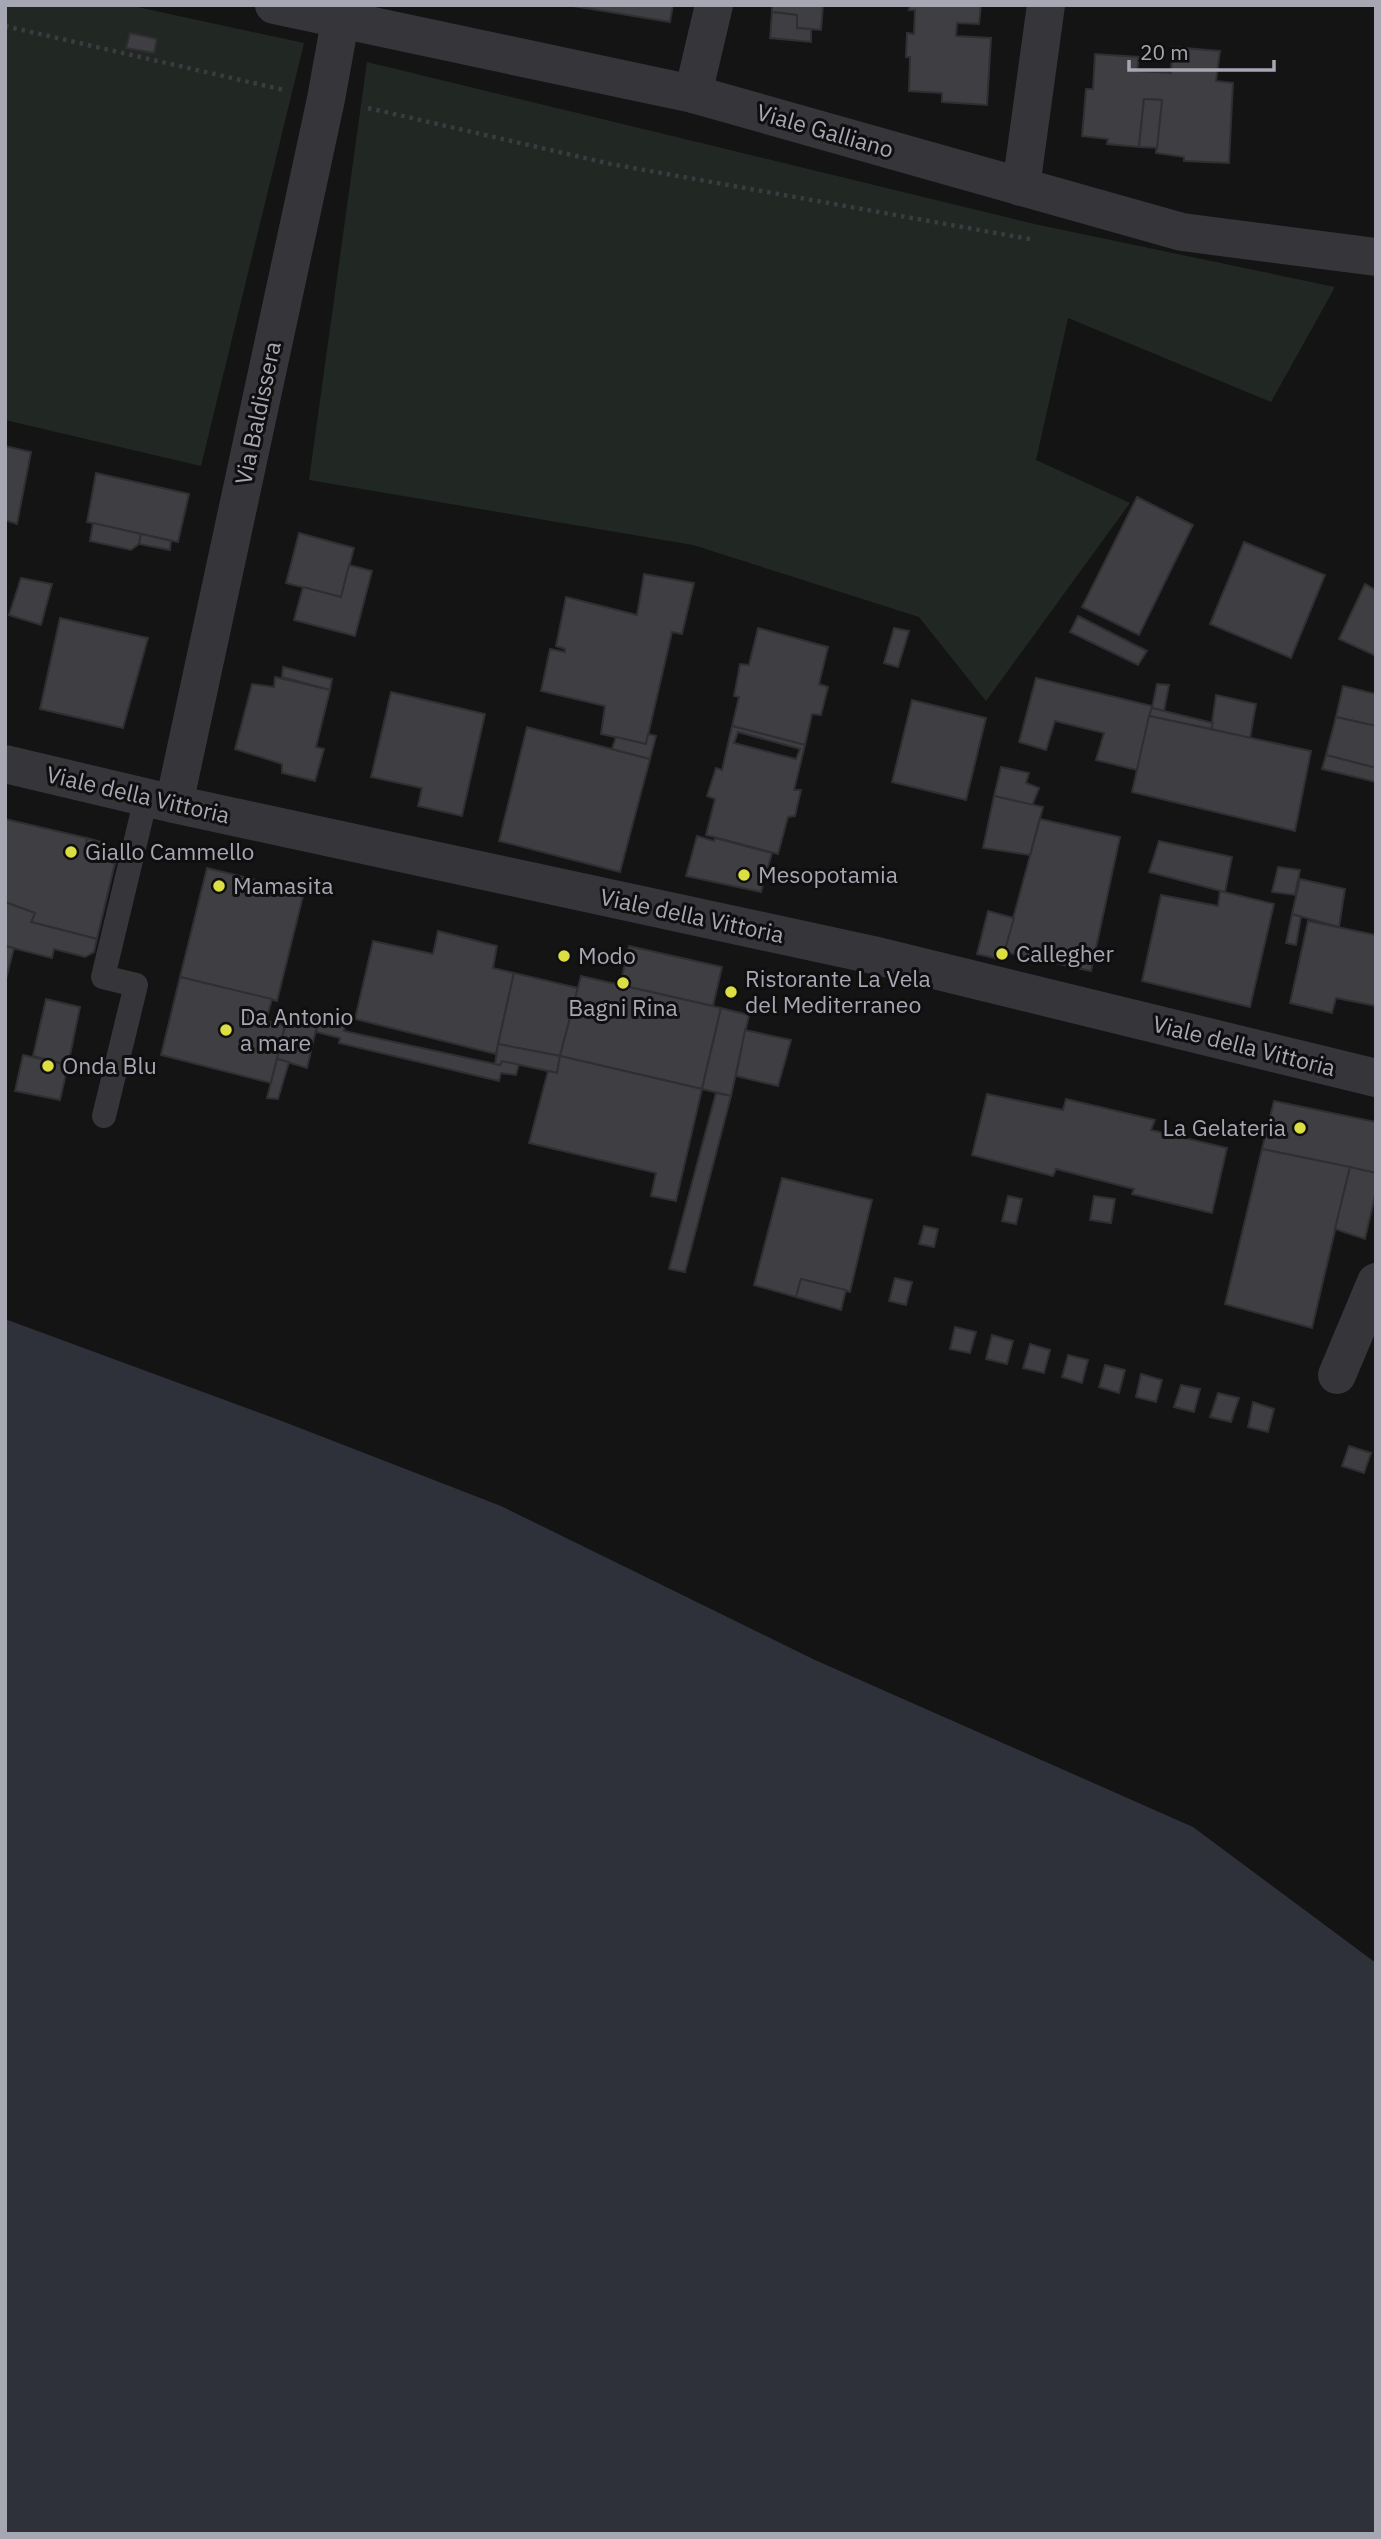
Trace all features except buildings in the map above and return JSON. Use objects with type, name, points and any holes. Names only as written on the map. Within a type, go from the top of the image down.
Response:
[{"type":"street","name":"Viale Galliano","points":[[274,5],[342,13],[693,94],[1182,232],[1376,257]]},
{"type":"street","points":[[693,94],[714,5]]},
{"type":"street","points":[[1021,187],[1046,5]]},
{"type":"street","name":"Via Baldissera","points":[[160,801],[326,99],[342,13]]},
{"type":"street","name":"Viale della Vittoria","points":[[5,764],[160,801],[873,955],[1376,1078]]},
{"type":"street","points":[[1337,1375],[1376,1282]]},
{"type":"lane","points":[[104,1115],[136,985],[103,977],[160,801]]},
{"type":"path","points":[[5,26],[611,164],[1039,241]]},
{"type":"shaded area","points":[[5,5],[128,5],[304,43],[201,466],[5,420]]},
{"type":"shaded area","points":[[367,62],[1039,225],[1335,287],[1271,402],[1068,318],[1036,460],[1130,503],[986,701],[919,617],[693,545],[309,480]]},
{"type":"shaded area","points":[[5,1319],[274,1418],[501,1506],[815,1660],[1193,1827],[1376,1963],[1376,2534],[5,2534]]},
{"type":"place","name":"Giallo Cammello","points":[[71,852]]},
{"type":"place","name":"Mesopotamia","points":[[744,875]]},
{"type":"place","name":"Mamasita","points":[[219,886]]},
{"type":"place","name":"Callegher","points":[[1002,954]]},
{"type":"place","name":"Modo","points":[[564,956]]},
{"type":"place","name":"Bagni Rina","points":[[623,983]]},
{"type":"place","name":"Ristorante La Vela del Mediterraneo","points":[[731,992]]},
{"type":"place","name":"Da Antonio a mare","points":[[226,1030]]},
{"type":"place","name":"Onda Blu","points":[[48,1066]]},
{"type":"place","name":"La Gelateria","points":[[1300,1128]]}]
